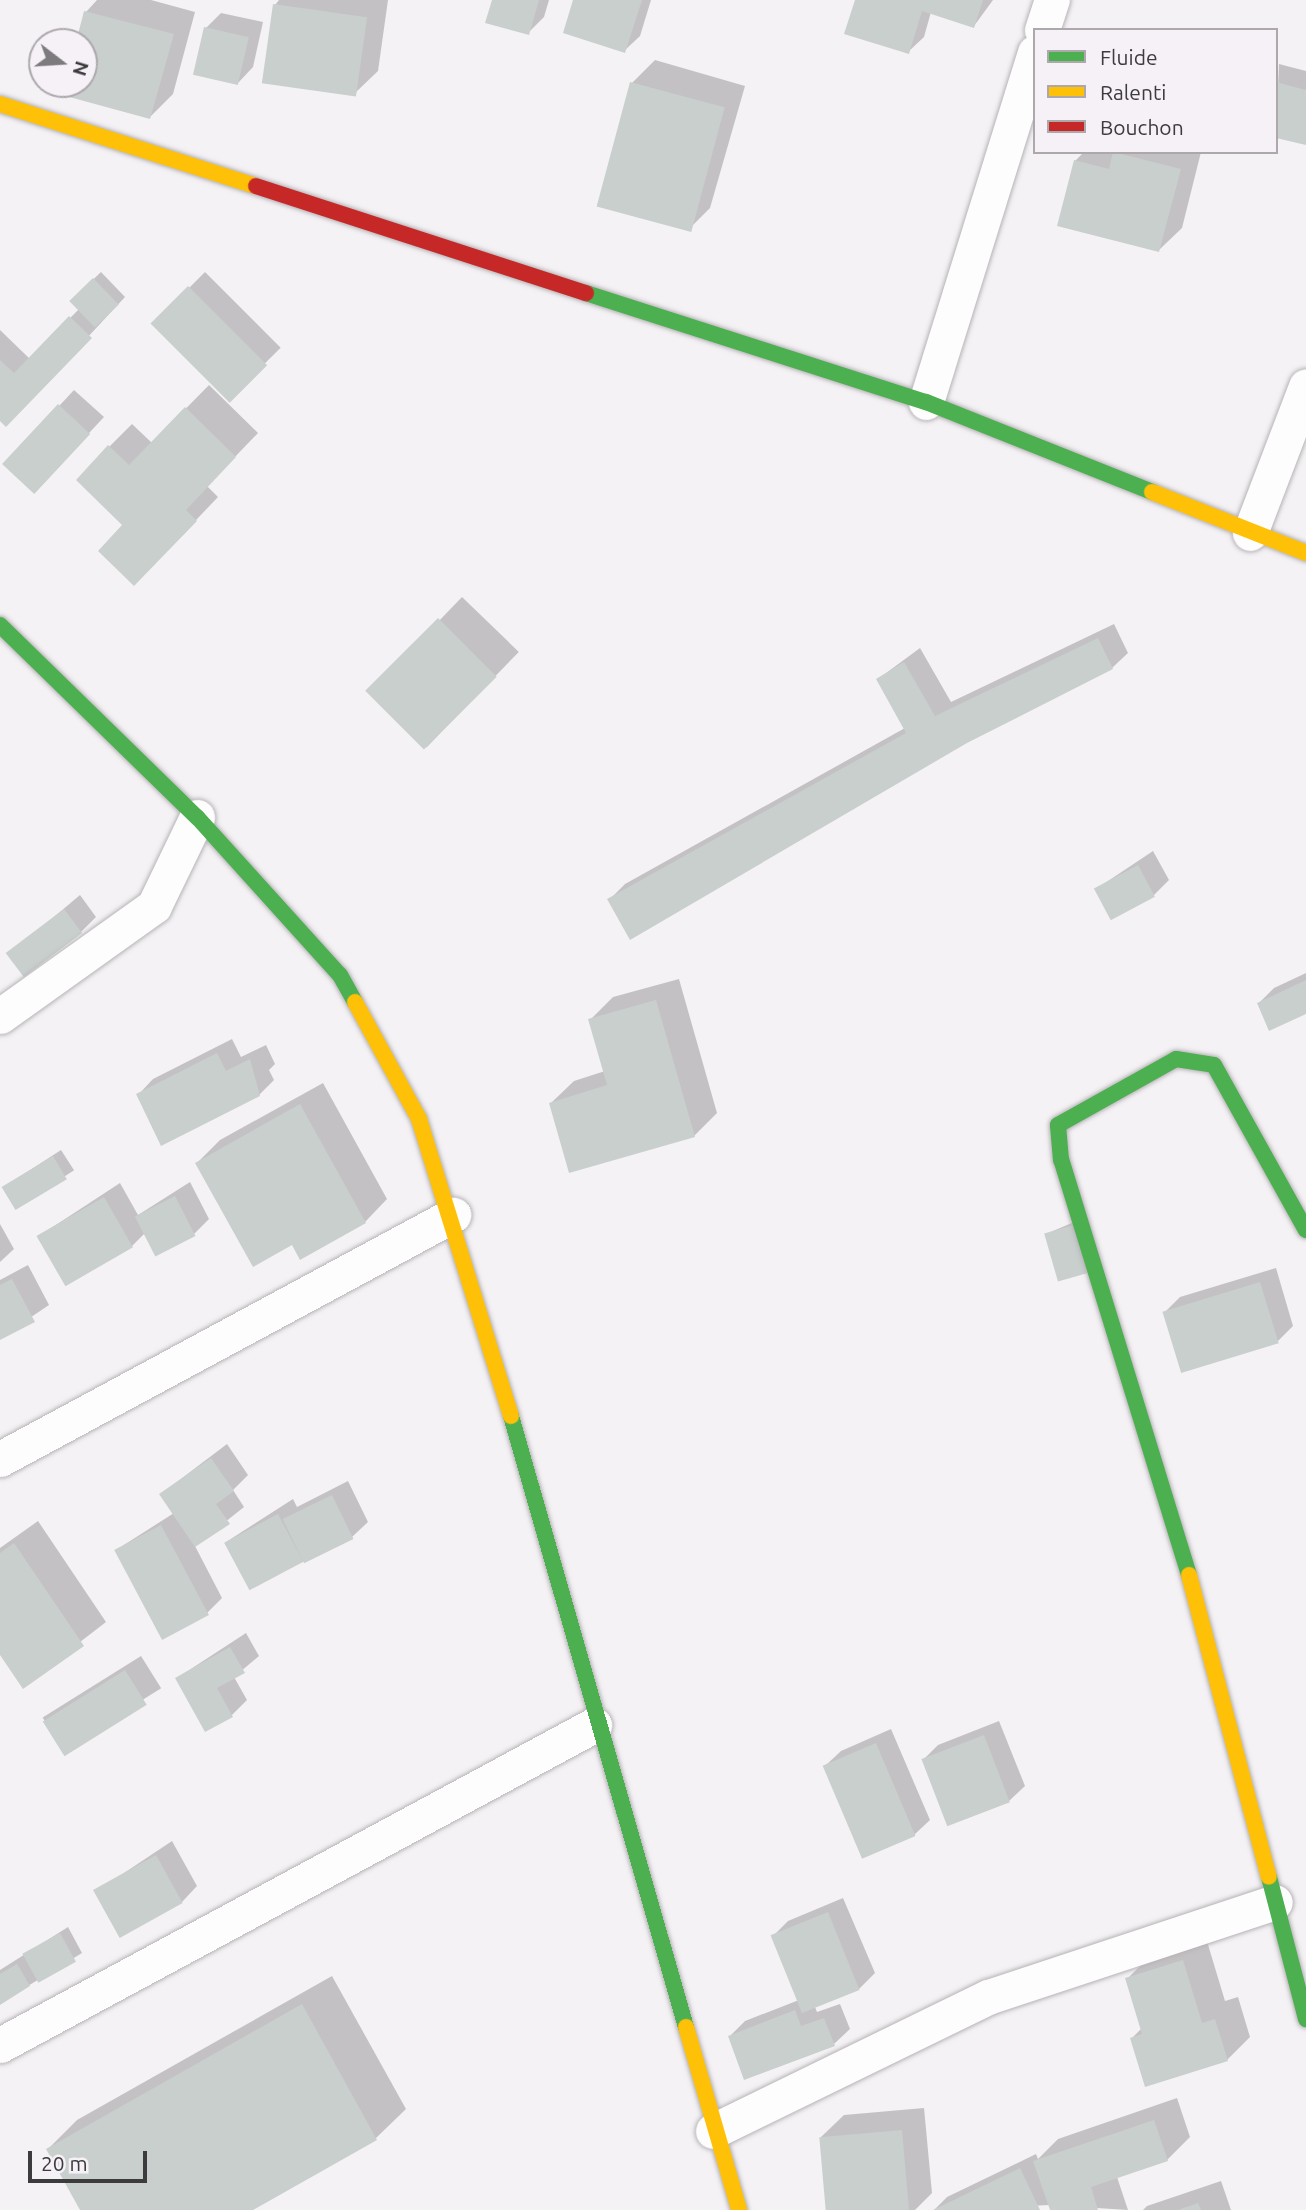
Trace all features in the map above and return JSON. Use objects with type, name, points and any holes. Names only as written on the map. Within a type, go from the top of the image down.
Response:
[{"type":"street","points":[[1043,28],[1052,0]]},
{"type":"street","points":[[926,402],[1033,60]]},
{"type":"street","points":[[0,104],[926,402],[1306,553]]},
{"type":"street","points":[[1250,533],[1306,386]]},
{"type":"street","points":[[0,625],[197,817],[340,975],[419,1119],[453,1215],[594,1726],[712,2131],[738,2210]]},
{"type":"street","points":[[0,1016],[154,906],[197,817]]},
{"type":"street","points":[[1306,1230],[1214,1065],[1177,1059],[1075,1110],[1058,1125],[1061,1160],[1168,1493],[1306,2019]]},
{"type":"street","points":[[0,1459],[453,1215]]},
{"type":"street","points":[[0,2045],[594,1726]]},
{"type":"street","points":[[712,2131],[988,1997],[1275,1902]]},
{"type":"building","points":[[492,0],[539,0],[529,35],[485,23]]},
{"type":"building","points":[[573,0],[642,0],[625,53],[563,33]]},
{"type":"building","points":[[855,0],[983,0],[974,28],[922,11],[909,54],[844,34]]},
{"type":"building","points":[[273,4],[367,17],[356,96],[262,83]]},
{"type":"building","points":[[84,11],[174,34],[150,119],[73,98],[98,98],[98,28],[80,28]]},
{"type":"building","points":[[204,27],[249,37],[238,85],[193,75]]},
{"type":"building","points":[[630,82],[725,107],[691,232],[597,207]]},
{"type":"building","points":[[1278,83],[1306,90],[1306,145],[1278,138]]},
{"type":"building","points":[[1113,154],[1121,154],[1181,169],[1159,252],[1057,226],[1074,160],[1109,169]]},
{"type":"building","points":[[93,278],[119,305],[95,328],[69,301]]},
{"type":"building","points":[[188,286],[267,365],[230,403],[151,323]]},
{"type":"building","points":[[69,316],[92,338],[6,427],[0,421],[0,360],[14,373]]},
{"type":"building","points":[[58,404],[90,434],[34,494],[2,464]]},
{"type":"building","points":[[185,407],[236,457],[186,510],[197,521],[134,586],[98,551],[122,525],[76,480],[108,445],[129,465]]},
{"type":"building","points":[[438,618],[497,677],[424,750],[365,691]]},
{"type":"building","points":[[1098,638],[1113,669],[967,743],[630,940],[607,899],[906,733],[876,679],[904,662],[935,716]]},
{"type":"building","points":[[1138,865],[1155,897],[1111,920],[1094,888]]},
{"type":"building","points":[[64,909],[82,933],[24,977],[6,953]]},
{"type":"building","points":[[1306,980],[1306,1014],[1269,1031],[1257,1003]]},
{"type":"building","points":[[656,1000],[695,1137],[569,1173],[549,1103],[607,1085],[588,1019]]},
{"type":"building","points":[[217,1053],[226,1071],[250,1059],[260,1096],[161,1146],[136,1094]]},
{"type":"building","points":[[300,1104],[366,1223],[300,1260],[292,1245],[253,1267],[195,1163]]},
{"type":"building","points":[[53,1156],[67,1179],[15,1210],[2,1187]]},
{"type":"building","points":[[175,1196],[195,1236],[155,1257],[135,1216]]},
{"type":"building","points":[[104,1197],[133,1247],[65,1286],[36,1236]]},
{"type":"building","points":[[1074,1225],[1088,1273],[1058,1282],[1044,1234]]},
{"type":"building","points":[[12,1279],[35,1322],[0,1340],[0,1285]]},
{"type":"building","points":[[1260,1282],[1279,1343],[1181,1373],[1162,1312]]},
{"type":"building","points":[[211,1458],[234,1491],[216,1504],[230,1524],[195,1547],[159,1494]]},
{"type":"building","points":[[332,1495],[353,1539],[304,1563],[283,1519]]},
{"type":"building","points":[[278,1514],[303,1562],[249,1590],[224,1543]]},
{"type":"building","points":[[161,1525],[209,1615],[162,1640],[114,1550]]},
{"type":"building","points":[[14,1543],[84,1646],[23,1689],[0,1655],[0,1553]]},
{"type":"building","points":[[230,1647],[245,1673],[217,1688],[233,1717],[205,1732],[175,1678]]},
{"type":"building","points":[[125,1670],[147,1705],[64,1756],[43,1721]]},
{"type":"building","points":[[984,1735],[1010,1802],[947,1826],[921,1759]]},
{"type":"building","points":[[876,1743],[915,1836],[862,1859],[823,1766]]},
{"type":"building","points":[[156,1855],[183,1903],[120,1938],[93,1890]]},
{"type":"building","points":[[828,1912],[859,1990],[802,2013],[771,1935]]},
{"type":"building","points":[[60,1933],[76,1962],[38,1983],[22,1954]]},
{"type":"building","points":[[1183,1960],[1202,2023],[1215,2019],[1228,2061],[1145,2087],[1130,2038],[1142,2034],[1125,1978]]},
{"type":"building","points":[[17,1964],[30,1986],[0,2005],[0,1974]]},
{"type":"building","points":[[302,2004],[377,2140],[253,2210],[80,2210],[46,2149]]},
{"type":"building","points":[[795,2010],[801,2026],[824,2018],[835,2046],[744,2080],[728,2036]]},
{"type":"building","points":[[1154,2120],[1168,2161],[1091,2187],[1098,2210],[1050,2210],[1033,2161]]},
{"type":"building","points":[[902,2130],[909,2210],[826,2210],[819,2137]]},
{"type":"building","points":[[1020,2168],[1040,2210],[933,2210]]},
{"type":"building","points":[[1198,2203],[1201,2210],[1178,2210]]},
{"type":"traffic: fast","points":[[586,293],[926,402],[1152,492]]},
{"type":"traffic: fast","points":[[0,625],[197,817],[340,975],[355,1002]]},
{"type":"traffic: fast","points":[[1189,1575],[1061,1160],[1058,1125],[1176,1059],[1214,1065],[1306,1230]]},
{"type":"traffic: fast","points":[[511,1416],[686,2027]]},
{"type":"traffic: fast","points":[[1269,1877],[1306,2019]]},
{"type":"traffic: slow","points":[[0,104],[256,186]]},
{"type":"traffic: slow","points":[[1152,492],[1306,553]]},
{"type":"traffic: slow","points":[[355,1002],[419,1119],[511,1416]]},
{"type":"traffic: slow","points":[[1189,1575],[1269,1877]]},
{"type":"traffic: slow","points":[[686,2027],[739,2210]]},
{"type":"traffic: jam","points":[[256,186],[586,293]]}]
